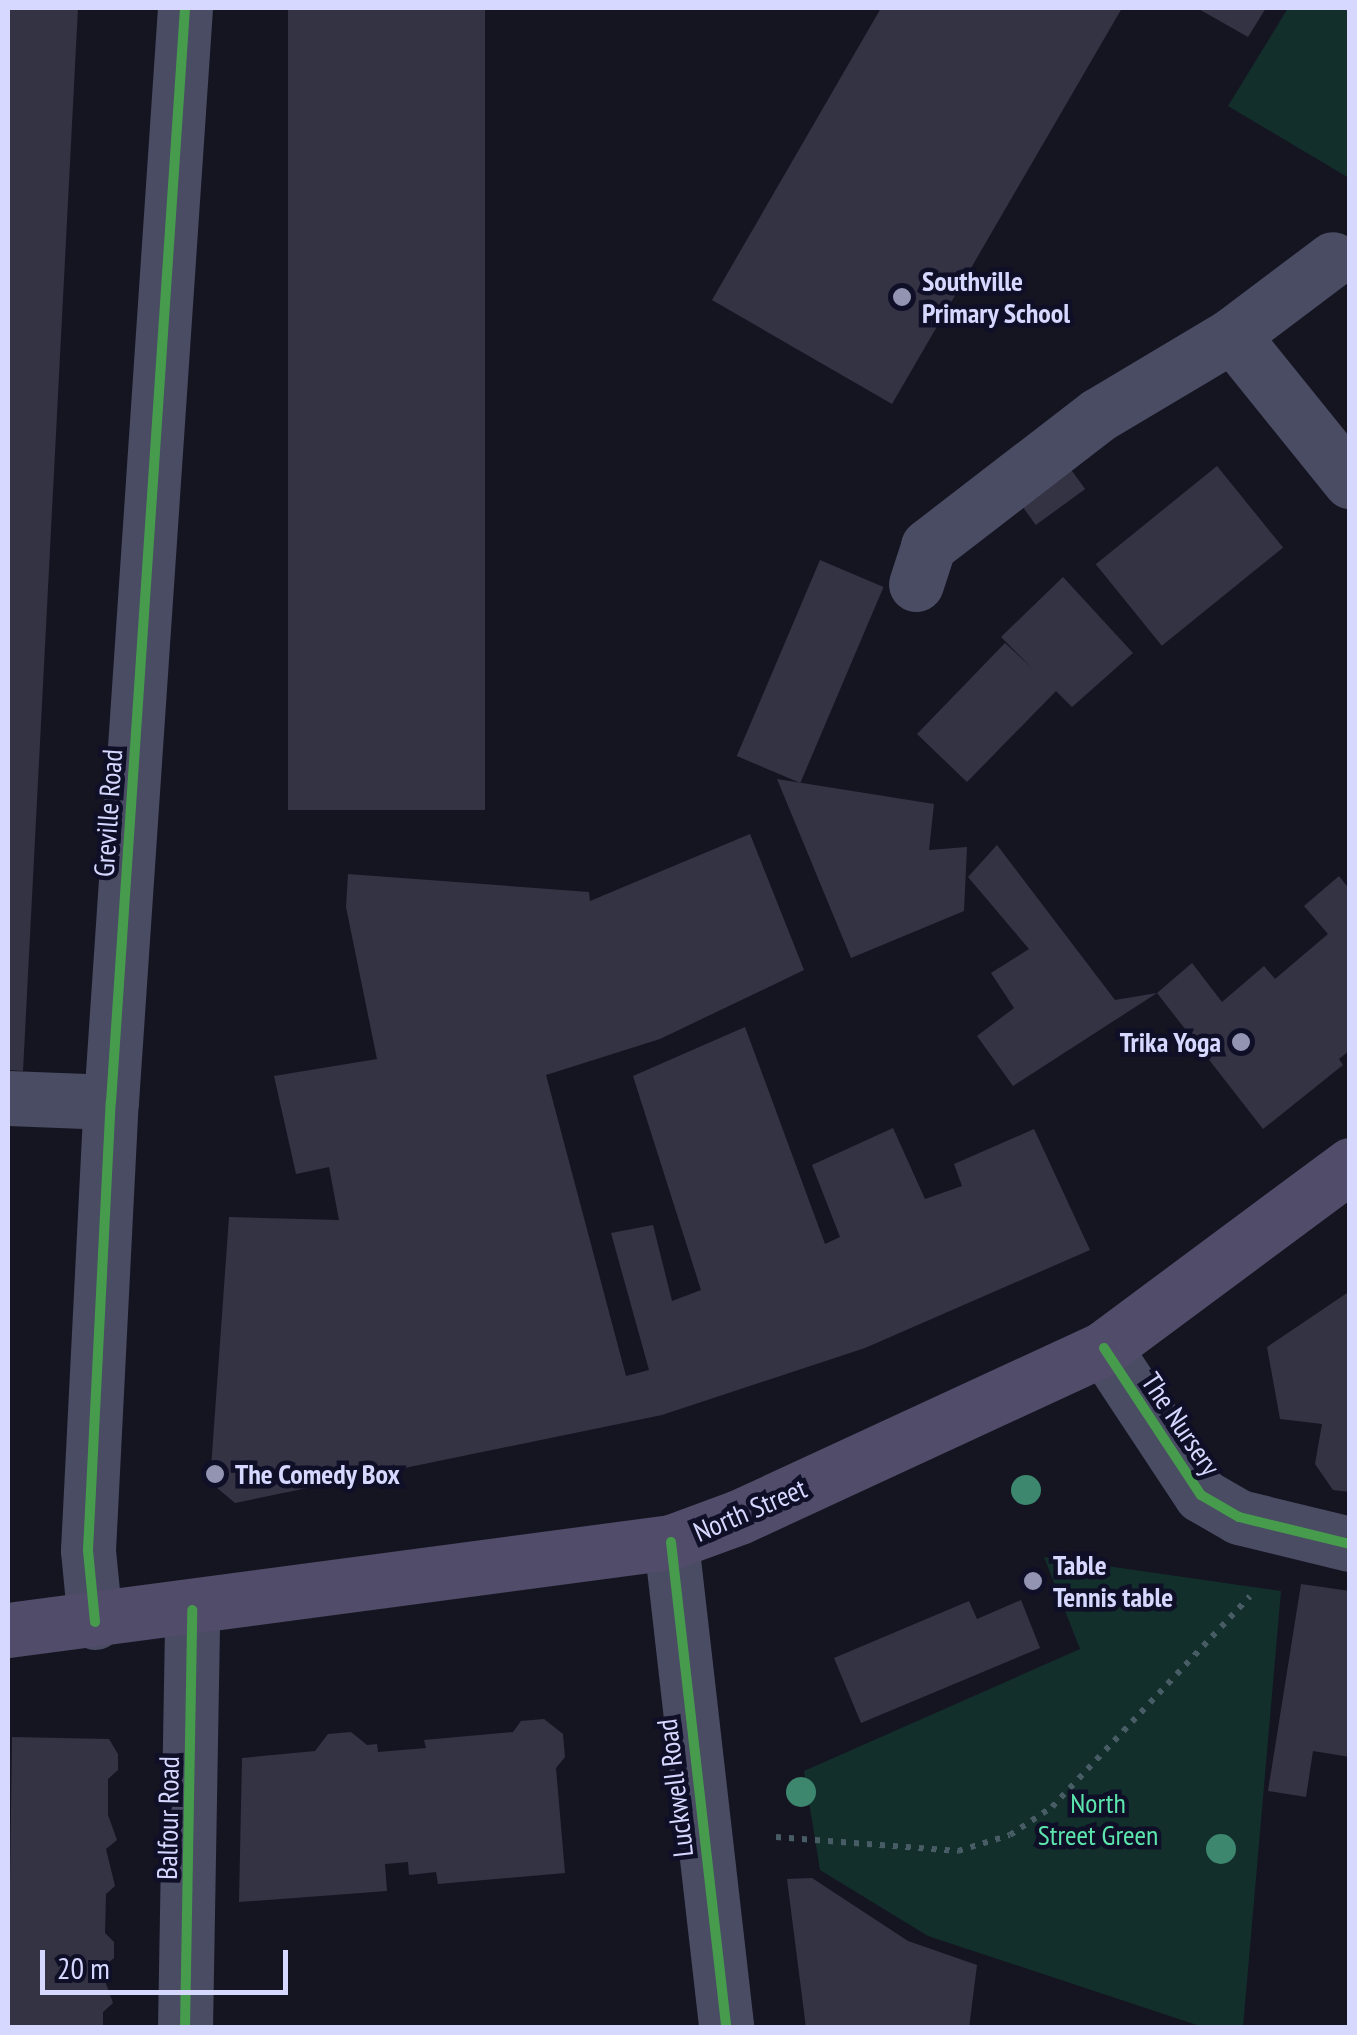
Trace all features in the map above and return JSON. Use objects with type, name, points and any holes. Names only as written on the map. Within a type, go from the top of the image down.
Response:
[{"type":"main road","name":"North Street","points":[[8,1630],[192,1610],[671,1542],[739,1518],[1104,1348],[1350,1165]]},
{"type":"street","name":"Greville Road","points":[[94,1622],[88,1550],[112,1102],[185,8]]},
{"type":"street","points":[[916,584],[928,546],[1116,403],[1232,335],[1334,259]]},
{"type":"street","points":[[1232,335],[1350,481]]},
{"type":"street","points":[[8,1098],[112,1102]]},
{"type":"street","name":"The Nursery","points":[[1104,1348],[1202,1495],[1239,1518],[1328,1540]]},
{"type":"street","name":"Luckwell Road","points":[[671,1542],[726,2028]]},
{"type":"street","name":"Balfour Road","points":[[185,2028],[192,1610]]},
{"type":"path","points":[[832,1841],[958,1851],[1010,1835],[1052,1807],[1328,1540]]},
{"type":"green space","points":[[1288,8],[1349,8],[1349,178],[1228,106]]},
{"type":"green space","name":"North Street Green","points":[[1044,1557],[1281,1591],[1243,2027],[1203,2027],[928,1936],[820,1870],[804,1771],[1080,1649]]},
{"type":"building","points":[[8,8],[78,8],[23,1071],[8,1070]]},
{"type":"building","points":[[288,8],[485,8],[485,810],[288,810]]},
{"type":"building","points":[[881,8],[1122,8],[892,404],[712,300]]},
{"type":"building","points":[[1197,8],[1266,8],[1248,37]]},
{"type":"building","points":[[1064,460],[1085,489],[1036,525],[1015,496]]},
{"type":"building","points":[[1217,466],[1283,548],[1162,646],[1096,564]]},
{"type":"building","points":[[820,560],[884,587],[800,783],[737,756]]},
{"type":"building","points":[[1063,577],[1133,653],[1072,707],[1056,691],[967,782],[917,734],[1005,643],[1032,668],[1001,637]]},
{"type":"building","points":[[777,779],[934,804],[929,850],[967,847],[964,911],[851,958]]},
{"type":"building","points":[[750,834],[804,970],[660,1039],[546,1075],[626,1376],[649,1370],[611,1233],[653,1225],[672,1301],[701,1290],[633,1076],[745,1027],[825,1244],[840,1237],[812,1165],[893,1128],[925,1199],[962,1186],[954,1164],[1034,1129],[1090,1250],[865,1348],[662,1415],[235,1503],[210,1482],[229,1217],[339,1220],[329,1167],[296,1174],[274,1076],[377,1059],[346,907],[348,874],[589,892],[590,901]]},
{"type":"building","points":[[997,845],[1115,1000],[1157,993],[1013,1086],[977,1036],[1014,1008],[991,973],[1029,949],[968,877]]},
{"type":"building","points":[[1339,876],[1350,890],[1350,1050],[1339,1059],[1343,1065],[1263,1129],[1157,993],[1192,963],[1222,1002],[1264,966],[1275,979],[1328,934],[1304,906]]},
{"type":"building","points":[[1350,1291],[1350,1492],[1333,1490],[1315,1464],[1322,1424],[1280,1419],[1267,1347]]},
{"type":"building","points":[[1301,1584],[1350,1591],[1350,1757],[1313,1751],[1306,1797],[1268,1791]]},
{"type":"building","points":[[1021,1600],[1040,1648],[861,1723],[834,1658],[969,1601],[977,1619]]},
{"type":"building","points":[[544,1719],[563,1734],[565,1757],[556,1768],[565,1873],[438,1884],[436,1872],[409,1875],[408,1862],[385,1864],[387,1891],[239,1902],[242,1758],[315,1751],[328,1734],[351,1732],[367,1745],[377,1744],[378,1752],[426,1748],[424,1740],[513,1732],[521,1721]]},
{"type":"building","points":[[12,1737],[109,1739],[118,1754],[118,1770],[108,1779],[108,1815],[117,1840],[106,1849],[115,1886],[106,1894],[105,1933],[114,1942],[114,1958],[104,1966],[104,1978],[113,2003],[103,2012],[103,2028],[8,2028]]},
{"type":"building","points":[[812,1878],[908,1941],[977,1965],[969,2028],[806,2028],[787,1879]]},
{"type":"cycle path","points":[[95,1622],[88,1550],[111,1102],[185,8]]},
{"type":"cycle path","points":[[1104,1348],[1201,1495],[1239,1517],[1350,1544]]},
{"type":"cycle path","points":[[671,1542],[726,2028]]},
{"type":"cycle path","points":[[185,2028],[192,1610]]},
{"type":"place","name":"Southville Primary School","points":[[902,297]]},
{"type":"place","name":"Trika Yoga","points":[[1241,1042]]},
{"type":"place","name":"The Comedy Box","points":[[215,1474]]},
{"type":"place","name":"Table Tennis table","points":[[1033,1581]]}]
